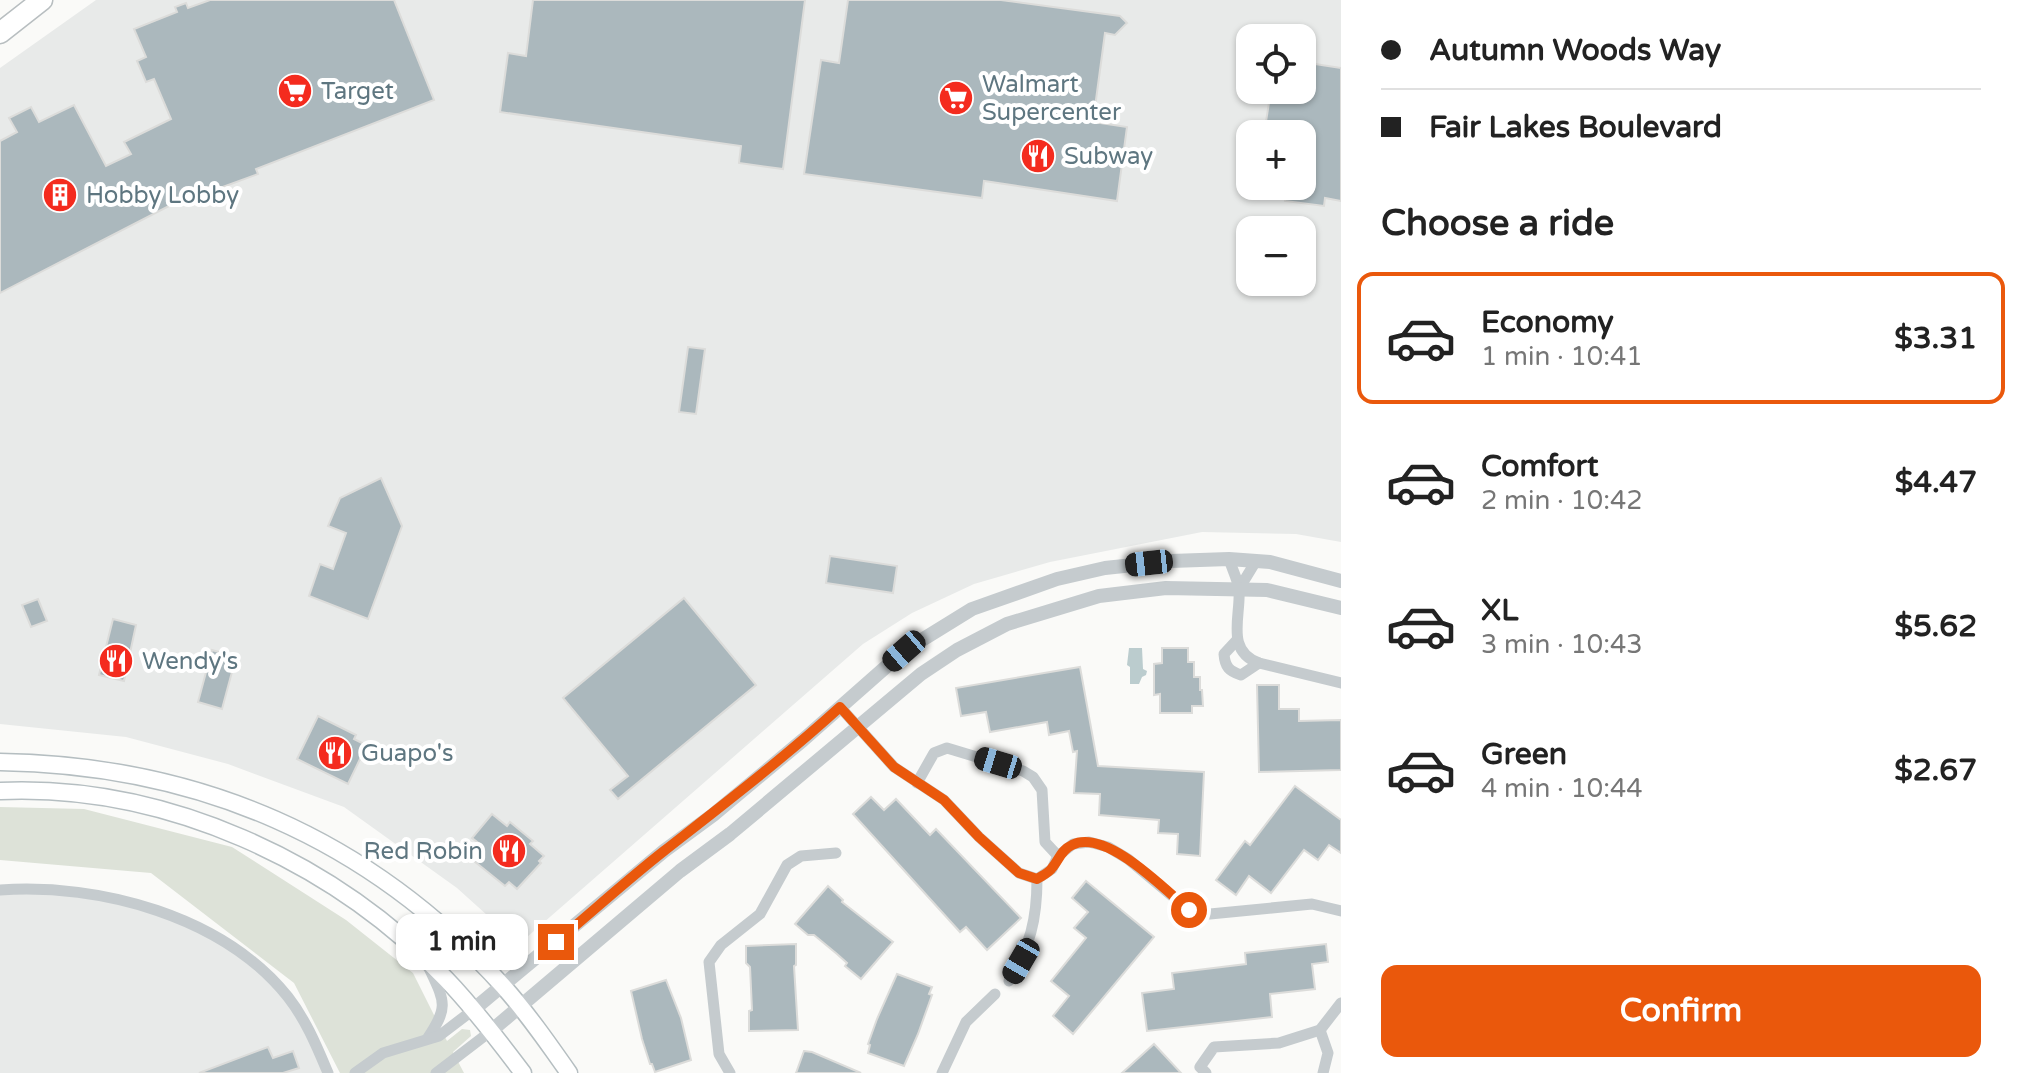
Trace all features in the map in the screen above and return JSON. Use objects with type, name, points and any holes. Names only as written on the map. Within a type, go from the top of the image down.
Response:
[{"type":"highway","points":[[0,33],[42,0]]},
{"type":"main road","points":[[0,762],[41,763],[141,775],[216,795],[329,846],[395,888],[458,940],[504,987],[569,1073]]},
{"type":"main road","points":[[0,791],[65,793],[111,799],[182,816],[243,838],[293,862],[375,916],[426,960],[473,1010],[523,1073]]},
{"type":"street","points":[[1229,559],[1239,589],[1237,640],[1240,649],[1253,661],[1341,683]]},
{"type":"street","points":[[355,1073],[383,1053],[426,1040],[451,1028],[664,851],[713,815],[904,651],[972,609],[1057,579],[1105,568],[1229,559],[1306,570],[1341,581]]},
{"type":"street","points":[[1239,589],[1256,561]]},
{"type":"street","points":[[436,1073],[491,1031],[921,674],[957,650],[1007,624],[1099,596],[1166,588],[1239,589],[1288,594],[1341,608]]},
{"type":"street","points":[[1237,640],[1224,654],[1225,664],[1231,672],[1241,675],[1259,663]]},
{"type":"street","points":[[840,707],[894,767],[944,800],[1019,873],[1037,879]]},
{"type":"street","points":[[917,783],[934,753],[947,748],[1023,771],[1033,777],[1042,790],[1045,842],[1058,856]]},
{"type":"street","points":[[1037,879],[1052,869],[1058,856],[1073,844],[1089,842],[1108,847],[1128,859],[1189,910],[1210,914],[1312,904],[1341,911]]},
{"type":"street","points":[[730,1073],[719,1054],[709,962],[721,945],[760,914],[787,865],[801,856],[836,853]]},
{"type":"street","points":[[1009,981],[1030,941],[1037,911],[1037,879]]},
{"type":"street","points":[[0,890],[38,889],[100,896],[156,912],[217,939],[257,966],[288,998],[307,1027],[328,1073]]},
{"type":"street","points":[[426,960],[443,1007],[442,1018],[426,1040]]},
{"type":"street","points":[[942,1073],[966,1022],[995,994]]},
{"type":"street","points":[[1206,1073],[1200,1067],[1214,1047],[1279,1043],[1320,1030],[1341,1003]]},
{"type":"street","points":[[1320,1030],[1328,1053],[1323,1073]]},
{"type":"shaded area","points":[[96,0],[1341,0],[1341,542],[1296,534],[1202,532],[1050,562],[974,584],[912,613],[863,644],[519,944],[457,888],[344,807],[228,764],[126,737],[0,724],[0,68]]},
{"type":"shaded area","points":[[1129,648],[1142,648],[1143,669],[1147,671],[1139,684],[1130,684],[1130,667],[1127,665]]},
{"type":"shaded area","points":[[0,807],[84,809],[232,847],[346,920],[413,973],[447,1041],[462,1029],[470,1030],[471,1036],[453,1052],[464,1073],[340,1073],[294,983],[151,873],[0,860]]},
{"type":"shaded area","points":[[17,889],[135,905],[217,939],[288,998],[328,1073],[0,1073],[0,890]]},
{"type":"building","name":"Target","points":[[210,0],[394,0],[434,100],[256,169],[258,174],[220,188],[218,184],[200,190],[0,293],[0,141],[17,132],[9,118],[31,107],[39,122],[74,105],[106,166],[131,154],[124,142],[171,119],[154,79],[146,82],[137,61],[146,57],[134,29],[177,12],[175,7],[186,3],[188,8]]},
{"type":"building","points":[[533,0],[805,0],[783,169],[739,163],[741,146],[500,112],[508,53],[526,56]]},
{"type":"building","name":"Walmart Supercenter","points":[[848,0],[1001,0],[1120,16],[1127,23],[1115,35],[1105,33],[1093,122],[1127,127],[1117,201],[984,181],[982,198],[804,174],[821,60],[839,63]]},
{"type":"building","points":[[1316,64],[1341,68],[1341,201],[1325,198],[1324,206],[1285,201],[1316,200],[1316,120],[1266,120],[1269,104],[1316,104]]},
{"type":"building","points":[[688,347],[705,349],[696,414],[679,412]]},
{"type":"building","points":[[381,478],[402,526],[368,619],[309,596],[320,564],[333,569],[346,533],[328,526],[340,498]]},
{"type":"building","points":[[830,556],[897,566],[893,593],[826,583]]},
{"type":"building","points":[[684,598],[756,685],[618,799],[610,790],[628,776],[563,698]]},
{"type":"building","points":[[38,599],[47,621],[31,627],[22,605]]},
{"type":"building","name":"Wendy's","points":[[113,619],[136,625],[124,681],[99,675]]},
{"type":"building","points":[[1162,648],[1188,648],[1188,662],[1194,662],[1194,677],[1200,677],[1203,706],[1192,706],[1192,713],[1160,713],[1160,694],[1154,695],[1154,664],[1162,663]]},
{"type":"building","points":[[212,650],[236,657],[222,709],[198,702]]},
{"type":"building","points":[[1080,667],[1098,766],[1204,772],[1200,856],[1177,854],[1178,834],[1158,833],[1159,820],[1099,815],[1100,794],[1074,793],[1077,751],[1073,752],[1069,731],[1049,735],[1047,722],[990,732],[986,712],[961,716],[956,688]]},
{"type":"building","points":[[1257,685],[1279,685],[1279,709],[1299,709],[1299,721],[1341,720],[1341,770],[1259,772]]},
{"type":"building","name":"Guapo's","points":[[318,716],[356,735],[354,739],[372,748],[365,762],[360,759],[348,784],[297,759]]},
{"type":"building","points":[[1295,786],[1341,820],[1341,853],[1329,845],[1318,860],[1304,850],[1271,893],[1249,876],[1236,895],[1216,880],[1245,841],[1250,845]]},
{"type":"building","points":[[871,797],[884,810],[896,799],[930,835],[936,829],[1021,918],[987,950],[966,927],[960,932],[853,814]]},
{"type":"building","name":"Red Robin","points":[[492,814],[507,826],[510,822],[533,841],[530,844],[544,856],[517,889],[509,882],[505,886],[474,861],[481,845],[472,838]]},
{"type":"building","points":[[1086,881],[1154,937],[1073,1034],[1053,1016],[1069,996],[1051,981],[1086,938],[1074,928],[1088,912],[1072,898]]},
{"type":"building","points":[[828,886],[842,902],[893,942],[861,979],[845,966],[847,963],[837,954],[795,924]]},
{"type":"building","points":[[796,944],[794,966],[798,1030],[749,1031],[749,1011],[752,1010],[746,946]]},
{"type":"building","points":[[1326,944],[1328,962],[1312,964],[1315,989],[1270,994],[1272,1017],[1147,1031],[1142,993],[1174,989],[1172,973],[1246,964],[1245,953]]},
{"type":"building","points":[[897,974],[932,987],[929,994],[932,995],[904,1066],[868,1053],[877,1019]]},
{"type":"building","points":[[666,980],[681,1018],[691,1060],[655,1072],[642,1039],[631,991]]},
{"type":"building","points":[[1154,1044],[1181,1073],[1122,1073]]},
{"type":"building","points":[[268,1047],[273,1058],[293,1051],[299,1068],[283,1073],[199,1073]]},
{"type":"building","points":[[804,1051],[812,1052],[861,1073],[796,1073]]},
{"type":"place","name":"Target","points":[[295,91]]},
{"type":"place","name":"Walmart Supercenter","points":[[956,98]]},
{"type":"place","name":"Subway","points":[[1038,156]]},
{"type":"place","name":"Hobby Lobby","points":[[60,195]]},
{"type":"place","name":"Wendy's","points":[[116,661]]},
{"type":"place","name":"Guapo's","points":[[335,753]]},
{"type":"place","name":"Red Robin","points":[[509,851]]},
{"type":"route","points":[[556,942],[840,707],[894,767],[944,800],[1019,873],[1037,879],[1052,869],[1058,856],[1073,844],[1089,842],[1108,847],[1128,859],[1189,910]]}]
